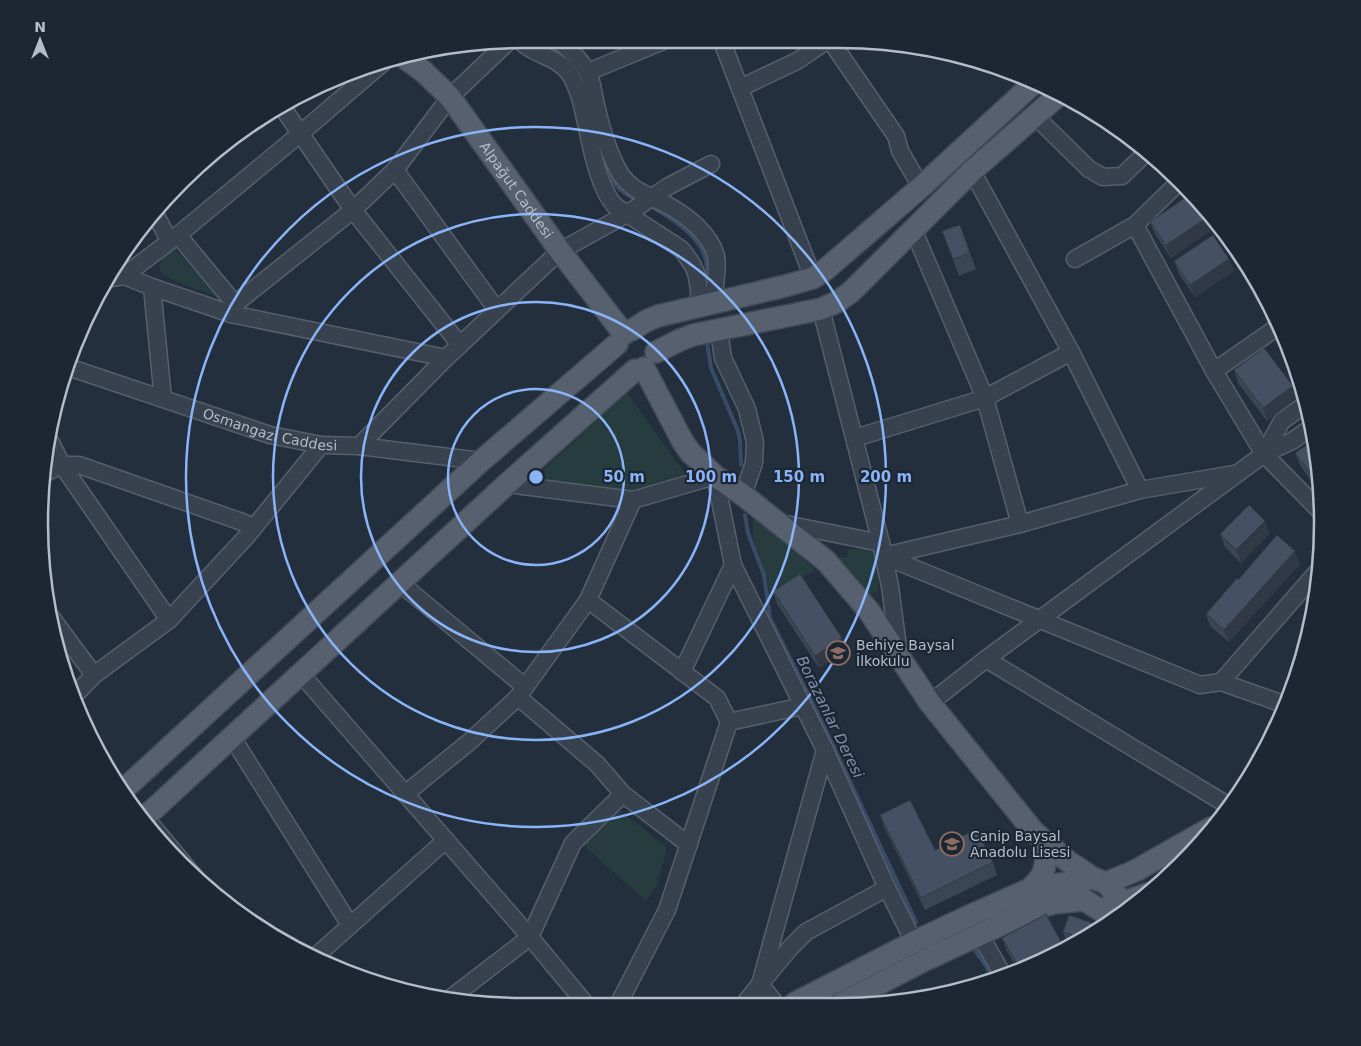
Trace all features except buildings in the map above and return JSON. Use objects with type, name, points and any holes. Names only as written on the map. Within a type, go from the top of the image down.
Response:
[{"type":"main road","name":"Alpağut Caddesi","points":[[410,62],[424,72],[450,97],[560,251],[624,336]]},
{"type":"main road","points":[[127,786],[481,461],[624,336],[646,321],[658,316],[813,278],[825,270],[921,187],[1029,88]]},
{"type":"main road","points":[[148,814],[507,484],[645,363],[680,340],[693,335],[720,331],[821,308],[837,302],[850,292],[972,171],[1053,100]]},
{"type":"main road","points":[[624,336],[644,331],[654,340],[645,363],[683,442],[690,452],[715,476],[780,523],[826,561],[869,611],[930,703],[1034,832],[1069,862],[1100,881],[1119,906]]},
{"type":"main road","points":[[624,336],[617,355],[620,362],[625,366],[645,363]]},
{"type":"main road","points":[[1034,832],[1046,855],[1066,882],[1090,903]]},
{"type":"main road","points":[[850,998],[969,916],[1030,889],[1066,882],[1100,881],[1135,871],[1195,837]]},
{"type":"main road","points":[[1030,889],[1042,877],[1046,855]]},
{"type":"main road","points":[[807,998],[919,952],[980,934],[1054,902],[1090,903],[1115,909]]},
{"type":"street","points":[[532,48],[547,56],[569,72],[578,94],[608,199],[615,206],[681,249],[696,268],[707,303]]},
{"type":"street","points":[[567,48],[588,72],[596,107],[612,156],[619,172],[628,185],[678,212],[700,230],[710,242],[717,266],[707,303]]},
{"type":"street","points":[[588,72],[646,48]]},
{"type":"street","points":[[724,48],[813,278]]},
{"type":"street","points":[[740,88],[797,61],[817,48]]},
{"type":"street","points":[[835,48],[896,136],[900,151],[921,187]]},
{"type":"street","points":[[233,309],[353,210],[395,170],[450,97],[500,49]]},
{"type":"street","points":[[121,270],[173,238],[301,133],[370,73]]},
{"type":"street","points":[[285,111],[353,210],[460,345]]},
{"type":"street","points":[[1035,116],[1089,169],[1103,177],[1122,176],[1141,157]]},
{"type":"street","points":[[359,446],[446,358],[560,251],[627,214],[669,186],[711,164]]},
{"type":"street","points":[[395,170],[497,310]]},
{"type":"street","points":[[972,171],[1071,352],[1140,490]]},
{"type":"street","points":[[1075,259],[1135,225],[1174,187]]},
{"type":"street","points":[[158,219],[233,309]]},
{"type":"street","points":[[1135,225],[1214,371],[1264,454],[1313,504]]},
{"type":"street","points":[[913,229],[985,398],[1020,524]]},
{"type":"street","points":[[121,270],[152,286],[233,309],[446,358]]},
{"type":"street","points":[[152,286],[163,399]]},
{"type":"street","points":[[821,308],[882,550],[890,586],[899,655]]},
{"type":"street","points":[[720,331],[723,358],[747,410],[755,442],[754,463],[743,495]]},
{"type":"street","points":[[1214,371],[1272,331]]},
{"type":"street","points":[[855,438],[985,398],[1071,352]]},
{"type":"street","name":"Osmangazi Caddesi","points":[[73,370],[270,435],[321,445],[359,446],[481,461]]},
{"type":"street","points":[[1264,454],[1282,421],[1299,409]]},
{"type":"street","points":[[930,703],[1038,619],[1236,474],[1264,454],[1292,441],[1304,432]]},
{"type":"street","points":[[79,691],[94,675],[169,620],[252,528],[321,445]]},
{"type":"street","points":[[54,449],[62,465],[169,620]]},
{"type":"street","points":[[51,469],[62,465],[79,464],[252,528]]},
{"type":"street","points":[[882,550],[1020,524],[1140,490],[1236,474]]},
{"type":"street","points":[[507,484],[633,500],[715,476],[733,565],[825,750],[886,888],[919,952]]},
{"type":"street","points":[[405,794],[468,743],[521,692],[588,600],[633,500]]},
{"type":"street","points":[[780,523],[882,550],[1038,619],[1200,686],[1221,682],[1278,702]]},
{"type":"street","points":[[682,672],[733,565]]},
{"type":"street","points":[[1221,682],[1309,581]]},
{"type":"street","points":[[400,583],[521,692],[597,764],[624,794],[689,845]]},
{"type":"street","points":[[869,611],[881,601],[890,586]]},
{"type":"street","points":[[588,600],[717,698],[729,722],[667,910],[622,998]]},
{"type":"street","points":[[60,629],[94,675]]},
{"type":"street","points":[[986,659],[1222,802]]},
{"type":"street","points":[[301,674],[582,998]]},
{"type":"street","points":[[729,722],[803,706]]},
{"type":"street","points":[[232,737],[350,925]]},
{"type":"street","points":[[760,984],[825,750]]},
{"type":"street","points":[[457,993],[530,937],[573,843],[624,794]]},
{"type":"street","points":[[320,952],[446,840]]},
{"type":"street","points":[[749,998],[791,946],[806,932],[886,888]]},
{"type":"street","points":[[969,916],[1000,969]]},
{"type":"street","points":[[760,984],[771,998]]},
{"type":"green space","points":[[173,248],[218,295],[216,296],[178,282],[161,272],[159,264]]},
{"type":"green space","points":[[627,393],[687,476],[633,492],[604,491],[532,480]]},
{"type":"green space","points":[[753,518],[786,542],[815,570],[769,598],[768,581],[753,538]]},
{"type":"green space","points":[[848,549],[878,549],[878,592],[869,594],[857,579],[835,558],[847,557]]},
{"type":"green space","points":[[618,809],[667,847],[657,886],[646,901],[582,844]]},
{"type":"waterway","name":"Borazanlar Deresi","points":[[549,48],[555,52]]},
{"type":"waterway","name":"Borazanlar Deresi","points":[[601,149],[605,166],[611,179],[620,190],[635,199]]},
{"type":"waterway","name":"Borazanlar Deresi","points":[[652,207],[685,229],[698,244],[707,264],[705,285]]},
{"type":"waterway","name":"Borazanlar Deresi","points":[[707,342],[711,368],[738,431],[741,465]]},
{"type":"waterway","name":"Borazanlar Deresi","points":[[745,515],[748,533],[764,575],[770,618],[824,726],[916,922]]},
{"type":"waterway","name":"Borazanlar Deresi","points":[[975,950],[990,973]]},
{"type":"place","name":"Behiye Baysal İlkokulu","points":[[838,653]]},
{"type":"place","name":"Canip Baysal Anadolu Lisesi","points":[[952,844]]}]
